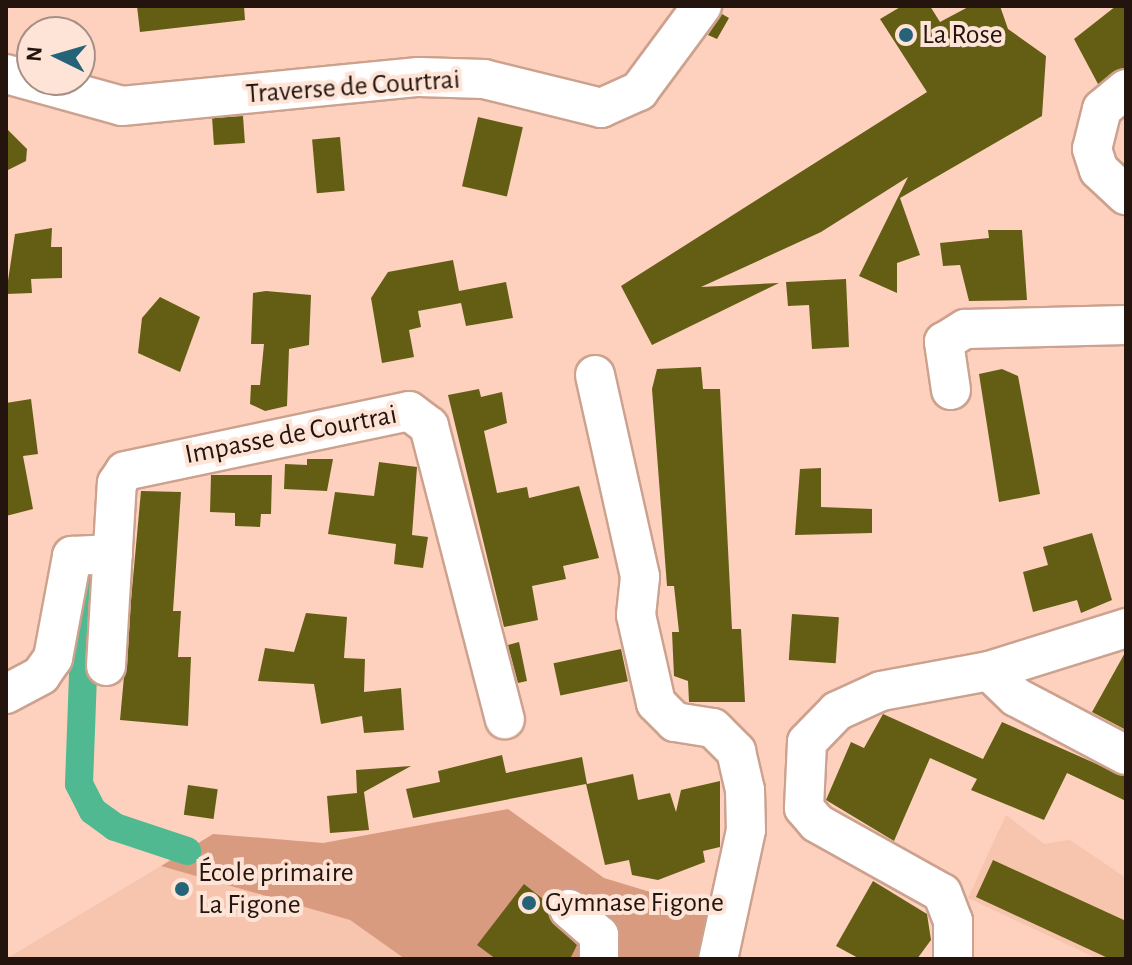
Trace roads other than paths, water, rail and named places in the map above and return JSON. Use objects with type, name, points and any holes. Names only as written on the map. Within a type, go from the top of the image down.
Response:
[{"type":"street","name":"Traverse de Courtrai","points":[[6,74],[122,106],[419,77],[484,79],[601,108],[639,91],[702,6]]},
{"type":"street","points":[[1126,89],[1102,109],[1092,149],[1099,170],[1126,195]]},
{"type":"street","points":[[951,390],[944,342],[965,329],[1126,325]]},
{"type":"street","points":[[595,375],[640,577],[636,615],[656,703],[675,722],[713,728],[736,751],[745,790],[746,830],[718,959]]},
{"type":"street","name":"Impasse de Courtrai","points":[[6,694],[41,675],[53,658],[97,552],[117,483],[125,471],[409,411],[429,426],[505,719]]},
{"type":"street","name":"Impasse de Courtrai","points":[[97,552],[106,666]]},
{"type":"street","points":[[953,959],[953,921],[942,893],[817,823],[804,808],[802,764],[807,742],[837,711],[881,691],[989,671],[1126,628]]},
{"type":"street","points":[[989,671],[1016,697],[1126,755]]},
{"type":"street","points":[[569,909],[599,935],[599,959]]},
{"type":"waterway","points":[[87,566],[79,784],[93,811],[115,827],[187,851]]},
{"type":"place","name":"La Rose","points":[[906,35]]},
{"type":"place","name":"École primaire La Figone","points":[[182,889]]},
{"type":"place","name":"Gymnase Figone","points":[[529,903]]}]
